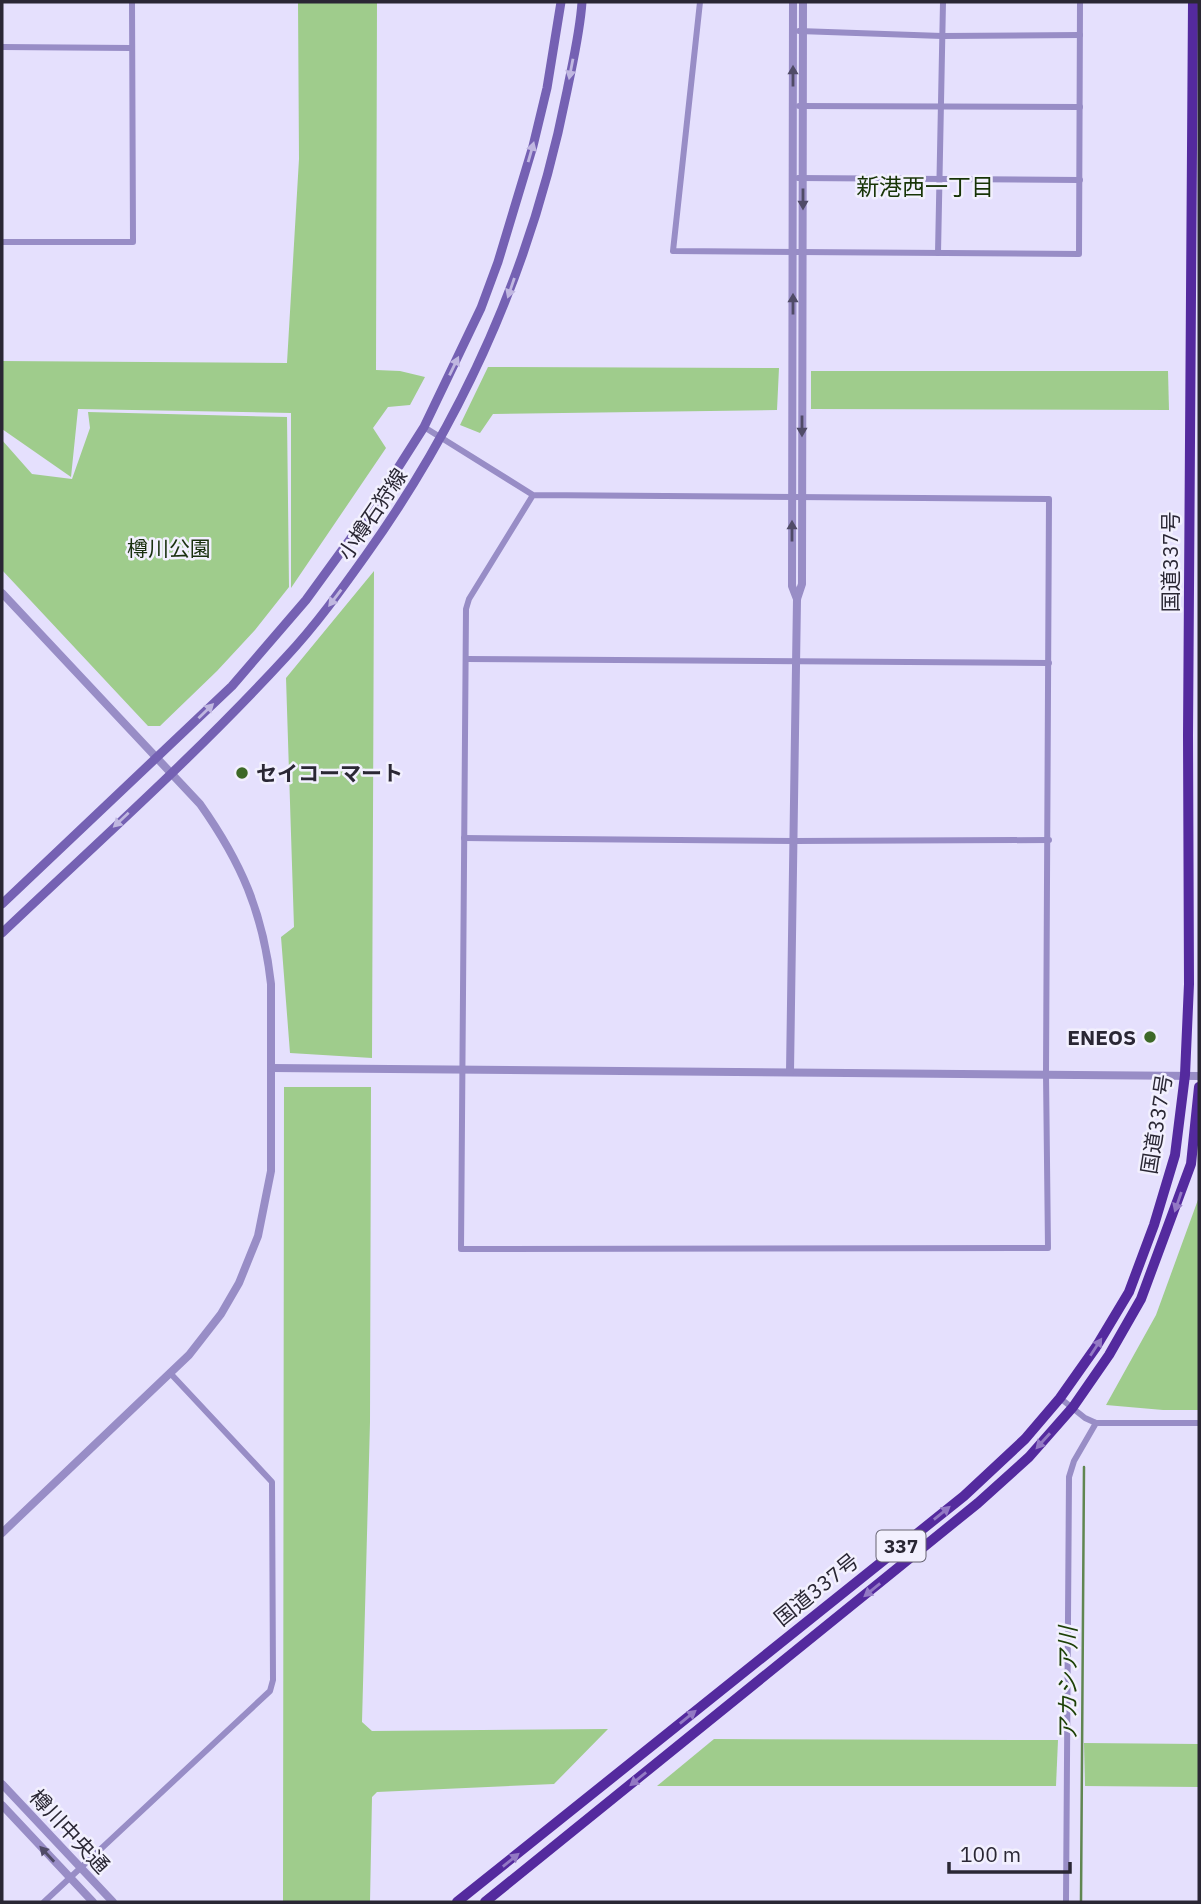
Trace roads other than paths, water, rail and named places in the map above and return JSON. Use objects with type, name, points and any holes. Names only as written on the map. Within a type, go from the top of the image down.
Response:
[{"type":"highway","name":"国道337号","points":[[457,1902],[964,1496],[1025,1438],[1060,1398],[1096,1347],[1129,1292],[1154,1225],[1175,1155],[1185,1075],[1194,735],[1196,47],[1193,2]]},
{"type":"highway","name":"国道337号","points":[[485,1902],[978,1503],[1029,1457],[1073,1407],[1109,1355],[1141,1299],[1191,1164],[1199,1087]]},
{"type":"main road","name":"小樽石狩線","points":[[2,904],[232,685],[306,600],[370,512],[424,426],[481,309],[498,262],[544,100],[561,2]]},
{"type":"main road","name":"小樽石狩線","points":[[2,933],[171,773],[286,657],[318,620],[392,519],[441,439],[506,305],[555,152],[582,2]]},
{"type":"street","points":[[2,242],[133,242],[132,2]]},
{"type":"street","points":[[700,2],[673,251],[1079,254],[1080,2]]},
{"type":"street","points":[[793,2],[792,586],[797,599]]},
{"type":"street","points":[[790,1072],[797,599],[802,584],[803,2]]},
{"type":"street","points":[[939,253],[943,2]]},
{"type":"street","points":[[793,32],[942,36],[1080,35]]},
{"type":"street","points":[[2,47],[131,48]]},
{"type":"street","points":[[793,107],[1080,107]]},
{"type":"street","points":[[793,178],[1080,180]]},
{"type":"street","points":[[424,426],[533,495],[1049,499],[1046,1074],[1048,1248],[461,1249],[466,609],[469,599],[533,495]]},
{"type":"street","points":[[2,593],[200,804],[219,830],[251,891],[268,954],[271,984],[271,1171],[258,1237],[247,1266],[222,1314],[171,1374],[2,1533]]},
{"type":"street","points":[[466,659],[1049,663]]},
{"type":"street","points":[[464,838],[1049,840]]},
{"type":"street","points":[[271,1068],[1199,1076]]},
{"type":"street","points":[[44,1902],[270,1691],[273,1680],[272,1482],[171,1374]]},
{"type":"street","points":[[1060,1398],[1085,1418],[1096,1423],[1199,1423]]},
{"type":"street","points":[[1066,1902],[1069,1477],[1074,1461],[1096,1423]]},
{"type":"street","name":"樽川中央通","points":[[2,1784],[113,1902]]},
{"type":"street","name":"樽川中央通","points":[[2,1805],[93,1902]]},
{"type":"waterway","name":"アカシア川","points":[[1081,1902],[1084,1467]]},
{"type":"place","name":"セイコーマート","points":[[242,773]]},
{"type":"place","name":"ENEOS","points":[[1150,1037]]},
{"type":"district","name":"新港西一丁目","points":[[925,186]]},
{"type":"park label","name":"樽川公園","points":[[169,548]]}]
